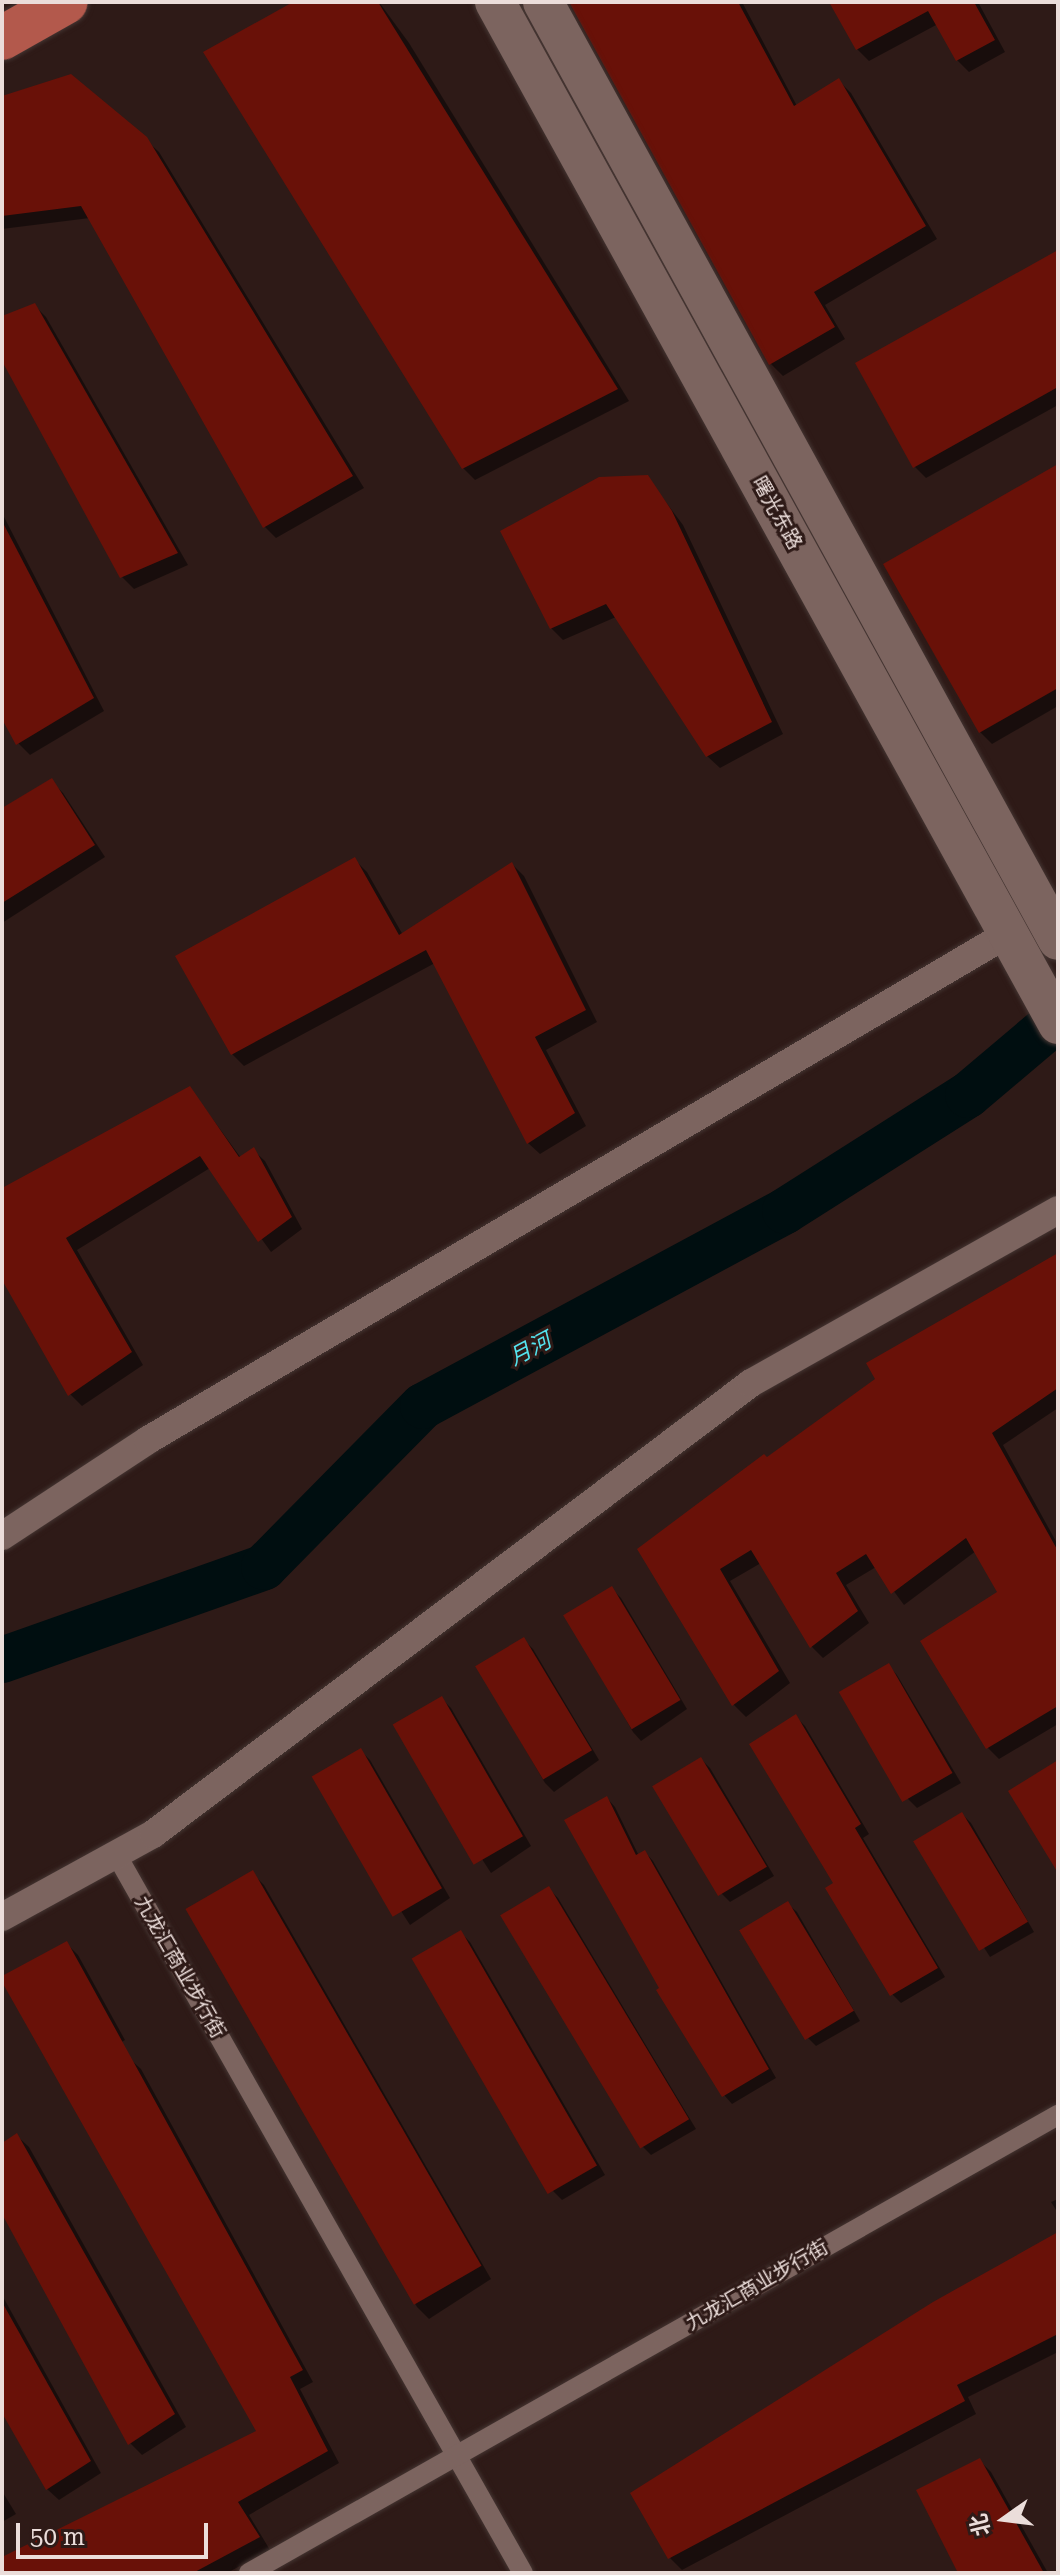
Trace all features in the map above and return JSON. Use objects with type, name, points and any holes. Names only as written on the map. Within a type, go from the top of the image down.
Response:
[{"type":"main road","points":[[2,38],[66,2]]},
{"type":"main road","name":"曙光东路","points":[[495,2],[1058,1024]]},
{"type":"main road","name":"曙光东路","points":[[543,2],[1058,940]]},
{"type":"street","points":[[2,1536],[148,1440],[1009,933]]},
{"type":"street","points":[[2,1917],[153,1834],[751,1383],[1058,1210]]},
{"type":"street","name":"九龙汇商业步行街","points":[[116,1854],[523,2573]]},
{"type":"street","name":"九龙汇商业步行街","points":[[249,2573],[1058,2115]]},
{"type":"building","points":[[293,2],[378,2],[618,389],[462,469],[203,52]]},
{"type":"building","points":[[569,2],[738,2],[794,106],[839,78],[926,226],[814,292],[835,327],[769,365]]},
{"type":"building","points":[[829,2],[974,2],[995,40],[956,61],[928,11],[856,50]]},
{"type":"building","points":[[71,74],[147,137],[353,476],[263,528],[81,206],[2,216],[2,96]]},
{"type":"building","points":[[1058,250],[1058,387],[913,468],[855,363]]},
{"type":"building","points":[[35,303],[178,553],[120,578],[2,361],[2,316]]},
{"type":"building","points":[[1058,464],[1058,688],[979,733],[883,564]]},
{"type":"building","points":[[648,475],[672,511],[772,722],[706,757],[606,604],[550,629],[500,531],[599,477]]},
{"type":"building","points":[[2,521],[94,698],[16,745],[2,719]]},
{"type":"building","points":[[52,778],[95,845],[2,903],[2,808]]},
{"type":"building","points":[[355,857],[399,935],[512,862],[586,1010],[535,1037],[575,1113],[527,1144],[426,950],[231,1055],[175,956]]},
{"type":"building","points":[[190,1086],[239,1157],[254,1147],[292,1217],[258,1242],[200,1156],[66,1238],[132,1352],[68,1396],[2,1280],[2,1188]]},
{"type":"building","points":[[1058,1253],[1058,1388],[992,1433],[1058,1551],[1058,1706],[986,1749],[920,1641],[997,1592],[966,1538],[891,1594],[866,1554],[836,1573],[858,1611],[810,1648],[751,1550],[720,1569],[779,1671],[732,1706],[637,1549],[764,1454],[767,1457],[875,1379],[866,1363]]},
{"type":"building","points":[[612,1586],[681,1700],[632,1729],[563,1615]]},
{"type":"building","points":[[524,1637],[592,1750],[543,1780],[475,1666]]},
{"type":"building","points":[[889,1663],[952,1773],[902,1802],[839,1692]]},
{"type":"building","points":[[442,1696],[523,1836],[474,1865],[393,1724]]},
{"type":"building","points":[[796,1714],[861,1824],[855,1828],[938,1968],[890,1996],[825,1888],[833,1883],[749,1744]]},
{"type":"building","points":[[361,1748],[442,1888],[393,1917],[312,1776]]},
{"type":"building","points":[[701,1757],[767,1867],[718,1896],[652,1786]]},
{"type":"building","points":[[1058,1760],[1058,1873],[1008,1791]]},
{"type":"building","points":[[607,1796],[636,1855],[645,1850],[769,2069],[722,2097],[656,1990],[659,1988],[564,1820]]},
{"type":"building","points":[[962,1812],[1028,1922],[979,1951],[913,1841]]},
{"type":"building","points":[[253,1870],[482,2266],[414,2305],[185,1909]]},
{"type":"building","points":[[549,1886],[689,2119],[640,2149],[500,1915]]},
{"type":"building","points":[[788,1901],[854,2011],[805,2040],[739,1930]]},
{"type":"building","points":[[461,1930],[597,2166],[548,2194],[412,1958]]},
{"type":"building","points":[[67,1941],[303,2370],[290,2377],[328,2451],[238,2502],[260,2537],[193,2573],[2,2573],[2,2557],[256,2431],[2,1982],[2,1976]]},
{"type":"building","points":[[17,2133],[175,2414],[128,2445],[2,2214],[2,2143]]},
{"type":"building","points":[[1058,2232],[1058,2334],[957,2385],[965,2401],[668,2559],[630,2493],[933,2302]]},
{"type":"building","points":[[2,2302],[91,2461],[46,2490],[2,2413]]},
{"type":"building","points":[[980,2458],[1044,2573],[958,2573],[916,2490]]},
{"type":"waterway","name":"月河","points":[[2,1660],[264,1567],[423,1406],[785,1211],[968,1095],[1058,1019]]}]
